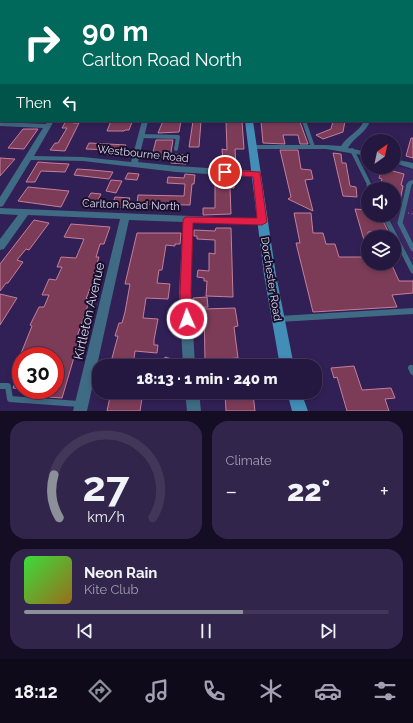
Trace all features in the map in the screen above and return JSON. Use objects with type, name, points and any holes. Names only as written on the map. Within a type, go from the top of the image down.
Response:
[{"type":"main road","name":"Dorchester Road","points":[[249,122],[262,222],[277,320],[285,359]]},
{"type":"main road","points":[[296,399],[300,411]]},
{"type":"street","points":[[134,164],[145,122]]},
{"type":"street","points":[[348,149],[347,142],[364,129],[367,122]]},
{"type":"street","points":[[0,124],[50,123]]},
{"type":"street","points":[[0,204],[50,123]]},
{"type":"street","points":[[253,147],[313,147],[348,149],[361,152]]},
{"type":"street","name":"Westbourne Road","points":[[28,158],[83,159],[176,169],[257,174]]},
{"type":"street","points":[[401,163],[413,166]]},
{"type":"street","name":"Carlton Road North","points":[[0,211],[262,222]]},
{"type":"street","points":[[0,246],[25,213]]},
{"type":"street","name":"Kirtleton Avenue","points":[[80,408],[125,217]]},
{"type":"street","points":[[188,220],[186,292],[189,359]]},
{"type":"street","points":[[193,399],[194,411]]},
{"type":"lane","points":[[304,122],[313,147]]},
{"type":"lane","points":[[141,136],[178,137],[176,149]]},
{"type":"lane","points":[[348,149],[367,182]]},
{"type":"lane","points":[[413,182],[410,183],[408,187],[400,223],[413,249]]},
{"type":"lane","points":[[388,222],[413,271]]},
{"type":"lane","points":[[277,320],[413,311]]},
{"type":"lane","points":[[0,386],[8,386],[10,399],[80,408]]},
{"type":"shaded area","points":[[401,167],[413,170],[413,265],[401,241],[401,230],[396,230],[392,222],[401,222],[401,182],[373,182],[369,174],[401,174]]},
{"type":"building","points":[[65,122],[79,123],[65,151],[50,150],[55,143],[58,143],[67,128],[62,128]]},
{"type":"building","points":[[111,122],[132,122],[129,130],[107,131]]},
{"type":"building","points":[[163,122],[181,122],[179,132],[158,133]]},
{"type":"building","points":[[193,122],[201,122],[199,147],[189,147]]},
{"type":"building","points":[[226,122],[242,122],[244,149],[235,149],[236,168],[218,167],[218,163],[223,163],[222,149],[227,150]]},
{"type":"building","points":[[261,122],[300,122],[308,144],[300,144],[298,135],[283,135],[285,144],[263,143]]},
{"type":"building","points":[[333,122],[345,122],[343,132],[323,139],[316,135],[331,129]]},
{"type":"building","points":[[23,129],[38,129],[24,149],[8,148]]},
{"type":"building","points":[[411,138],[413,138],[413,158],[406,156]]},
{"type":"building","points":[[156,140],[173,140],[170,158],[152,156]]},
{"type":"building","points":[[89,143],[126,145],[122,155],[106,154],[108,150],[86,149]]},
{"type":"building","points":[[280,150],[298,150],[301,169],[311,170],[313,179],[305,180],[313,211],[288,199],[291,197]]},
{"type":"building","points":[[333,153],[341,154],[342,163],[346,163],[350,186],[356,187],[357,197],[343,196]]},
{"type":"building","points":[[173,154],[188,155],[186,164],[171,163]]},
{"type":"building","points":[[0,158],[15,159],[0,176]]},
{"type":"building","points":[[38,162],[69,164],[65,172],[41,171],[35,182],[26,182]]},
{"type":"building","points":[[77,169],[113,172],[109,179],[74,175]]},
{"type":"building","points":[[128,173],[139,174],[137,180],[125,179]]},
{"type":"building","points":[[185,174],[195,175],[194,184],[192,184],[190,205],[137,204],[138,195],[184,196],[185,184],[167,183],[168,177],[184,178]]},
{"type":"building","points":[[380,174],[404,174],[401,185],[401,182],[381,182],[382,179],[379,178]]},
{"type":"building","points":[[218,176],[234,177],[234,188],[230,188],[231,214],[203,215],[203,208],[215,208],[215,180],[218,180]]},
{"type":"building","points":[[111,180],[122,181],[116,193],[106,191]]},
{"type":"building","points":[[401,185],[403,186],[401,196]]},
{"type":"building","points":[[28,187],[69,191],[61,207],[18,201]]},
{"type":"building","points":[[91,193],[101,194],[95,206],[84,205]]},
{"type":"building","points":[[115,197],[130,198],[126,208],[111,207]]},
{"type":"building","points":[[355,209],[361,209],[361,222],[384,222],[388,230],[361,230]]},
{"type":"building","points":[[294,213],[311,213],[313,233],[323,233],[326,244],[335,244],[339,257],[361,257],[361,270],[394,270],[399,281],[413,281],[413,293],[392,295],[397,307],[313,312],[296,243],[300,243]]},
{"type":"building","points":[[34,220],[49,223],[29,250],[26,249],[17,260],[23,262],[8,283],[6,283],[0,291],[0,264]]},
{"type":"building","points":[[71,224],[110,227],[104,244],[100,244],[96,257],[99,257],[94,273],[96,273],[86,299],[90,299],[77,337],[80,337],[64,391],[64,347],[24,347],[32,326],[30,325],[39,307],[44,307],[49,295],[42,295],[49,279],[56,280],[62,267],[57,267],[61,257],[76,258],[84,239],[64,237]]},
{"type":"building","points":[[216,228],[231,228],[233,297],[206,296],[207,281],[204,281],[204,278],[197,277],[198,270],[209,271],[209,253],[215,254],[215,240],[197,239],[197,236],[194,236],[194,230],[215,231]]},
{"type":"building","points":[[137,233],[181,233],[180,244],[175,244],[175,246],[166,245],[162,270],[159,270],[157,283],[170,284],[168,299],[146,298],[143,318],[158,319],[154,340],[154,345],[158,345],[157,353],[135,351],[134,359],[112,358],[118,336],[115,336],[119,323],[122,323],[130,284],[125,284]]},
{"type":"building","points":[[0,294],[17,298],[0,325]]},
{"type":"building","points":[[207,297],[208,307],[193,308],[193,298]]},
{"type":"building","points":[[235,308],[238,326],[234,327],[238,358],[205,359],[204,309]]},
{"type":"building","points":[[354,366],[362,390],[391,388],[395,398],[385,399],[389,411],[347,411],[337,377],[334,378],[331,368]]},
{"type":"building","points":[[110,399],[142,399],[140,411],[107,411]]},
{"type":"building","points":[[225,399],[254,399],[255,411],[226,411]]},
{"type":"route","points":[[187,319],[186,292],[188,220],[262,222],[257,174],[225,172]]}]
